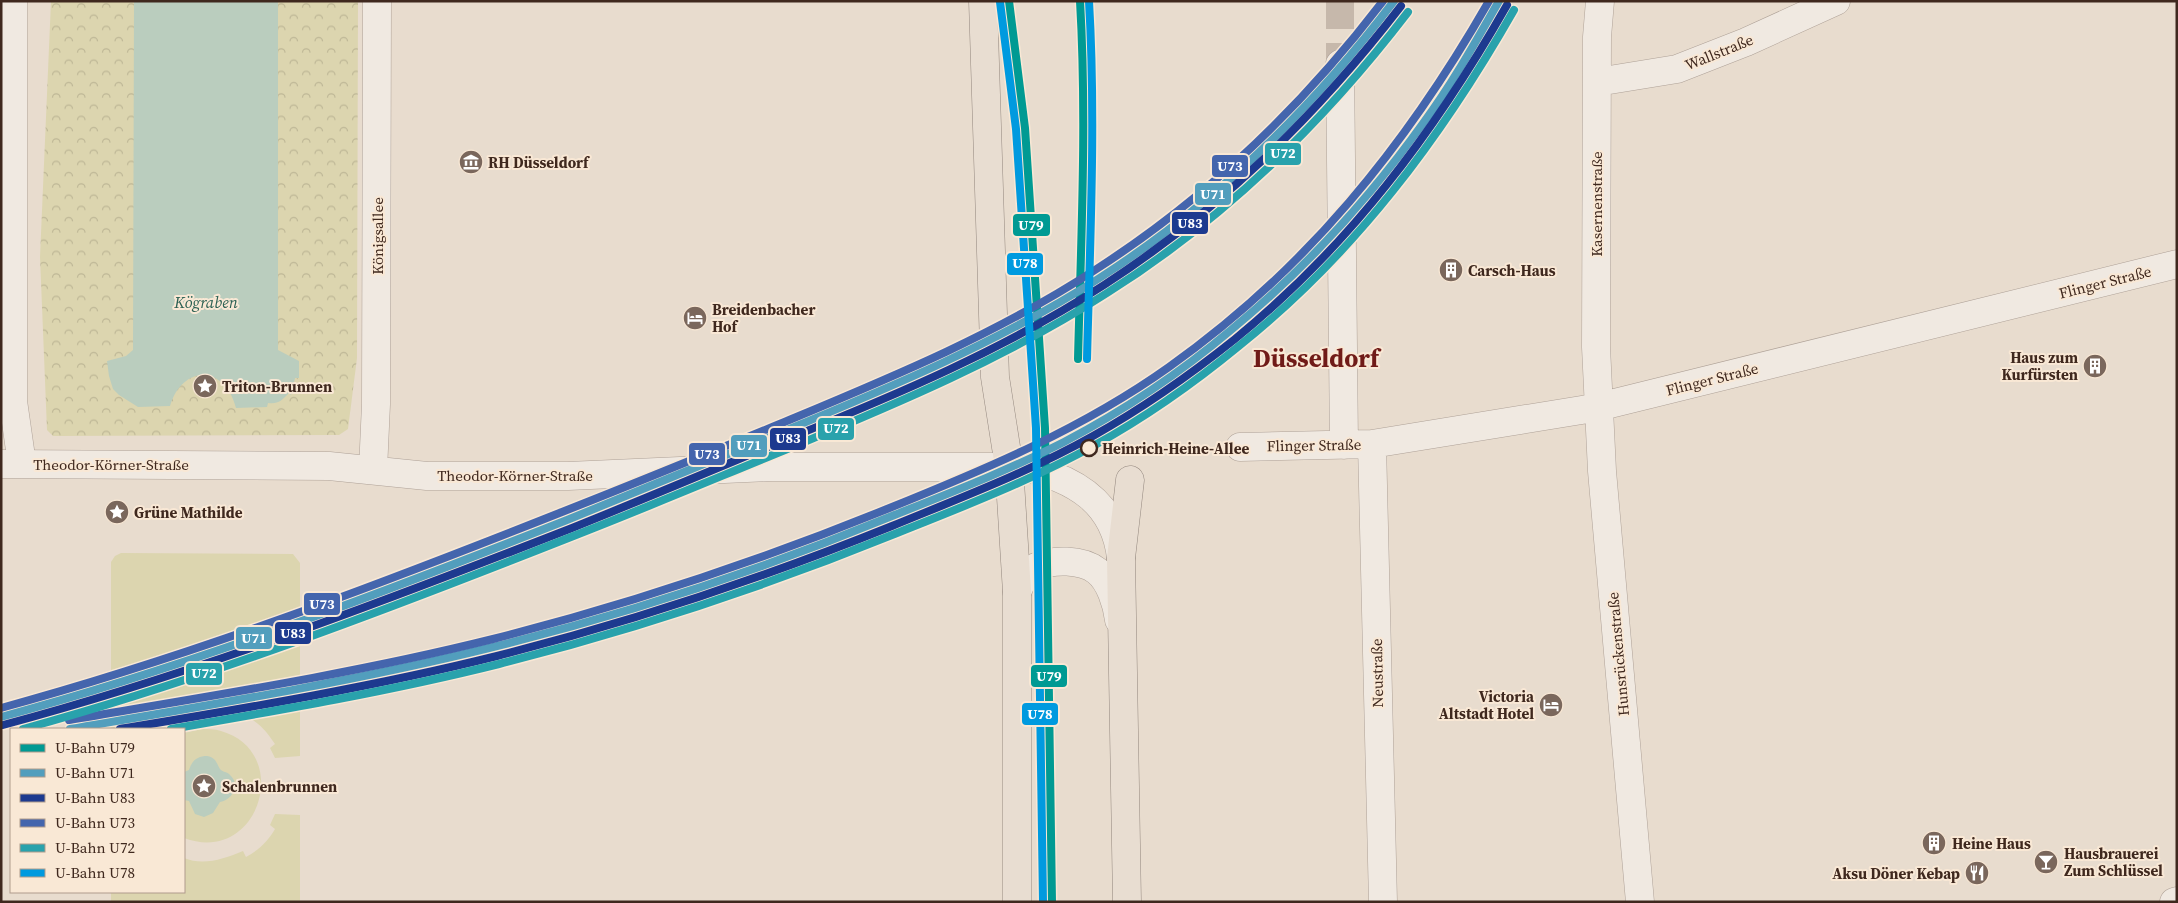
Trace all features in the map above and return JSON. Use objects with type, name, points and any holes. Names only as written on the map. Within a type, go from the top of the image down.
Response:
[{"type":"main road","points":[[983,1],[995,377],[1009,466],[1017,592],[1017,902]]},
{"type":"main road","points":[[1127,902],[1121,558],[1130,480]]},
{"type":"street","points":[[12,464],[13,1]]},
{"type":"street","name":"Königsallee","points":[[373,470],[376,404],[377,1]]},
{"type":"street","name":"Kasernenstraße","points":[[1599,407],[1596,347],[1596,82],[1600,1]]},
{"type":"street","name":"Wallstraße","points":[[1596,82],[1677,69],[1746,42],[1836,1]]},
{"type":"street","points":[[1340,64],[1344,445]]},
{"type":"street","name":"Flinger Straße","points":[[1240,446],[1372,444],[1599,407],[2177,264]]},
{"type":"street","name":"Hunsrückenstraße","points":[[1599,407],[1602,471],[1640,902]]},
{"type":"street","name":"Neustraße","points":[[1372,444],[1383,902]]},
{"type":"street","name":"Theodor-Körner-Straße","points":[[12,464],[329,466],[427,476],[568,476],[771,467],[1009,466]]},
{"type":"street","points":[[1009,466],[1042,471],[1074,484],[1089,494],[1105,514],[1114,530],[1121,558]]},
{"type":"street","points":[[1017,592],[1025,578],[1034,568],[1044,564],[1074,563],[1090,566],[1102,576],[1109,588],[1119,616],[1121,634]]},
{"type":"green space","points":[[51,1],[358,1],[357,358],[348,429],[339,435],[53,436],[47,430],[40,257]]},
{"type":"green space","points":[[121,553],[293,554],[300,563],[300,756],[275,758],[270,748],[275,744],[266,731],[259,724],[245,716],[242,720],[224,713],[205,711],[186,714],[168,721],[165,716],[148,728],[111,728],[111,562],[115,556]]},
{"type":"green space","points":[[202,729],[221,731],[243,743],[257,761],[261,781],[258,803],[248,822],[232,836],[210,842],[185,838],[185,733]]},
{"type":"green space","points":[[275,814],[300,815],[300,902],[111,902],[111,893],[185,893],[185,858],[206,861],[221,859],[243,851],[246,857],[259,848],[275,829],[270,825]]},
{"type":"water","name":"Kögraben","points":[[134,1],[278,1],[278,350],[299,361],[299,378],[295,378],[291,395],[289,393],[280,401],[268,403],[267,407],[236,408],[231,394],[223,384],[214,377],[204,375],[194,377],[184,383],[176,392],[170,406],[138,407],[113,389],[107,361],[126,356],[133,350]]},
{"type":"water","points":[[207,756],[214,759],[221,770],[228,773],[235,783],[234,792],[224,801],[220,802],[213,813],[204,817],[195,814],[189,801],[185,800],[185,772],[189,770],[196,759]]},
{"type":"tunnel","points":[[1340,1],[1340,64]]},
{"type":"metro line","name":"U79","points":[[1009,1],[1025,128],[1045,428],[1052,902]]},
{"type":"metro line","name":"U79","points":[[1078,359],[1083,135],[1080,1]]},
{"type":"metro line","name":"U78","points":[[1087,359],[1092,135],[1089,1]]},
{"type":"metro line","name":"U73","points":[[1,708],[143,666],[284,618],[424,566],[782,423],[903,372],[981,335],[1020,315],[1095,270],[1136,242],[1214,181],[1286,114],[1320,78],[1383,1]]},
{"type":"metro line","name":"U71","points":[[1,717],[145,675],[358,601],[428,574],[567,520],[823,415],[944,362],[1022,323],[1098,279],[1141,250],[1182,220],[1221,187],[1258,153],[1329,80],[1394,1]]},
{"type":"metro line","name":"U73","points":[[69,720],[281,684],[388,663],[493,639],[593,612],[692,581],[839,528],[961,479],[1068,429],[1102,410],[1169,367],[1219,329],[1309,247],[1349,202],[1423,106],[1489,1]]},
{"type":"metro line","name":"U71","points":[[76,728],[385,672],[489,648],[590,621],[691,590],[790,556],[977,482],[1064,442],[1129,404],[1192,361],[1258,307],[1310,258],[1358,206],[1403,151],[1454,78],[1499,1]]},
{"type":"metro line","name":"U78","points":[[1000,2],[1016,129],[1036,428],[1043,902]]},
{"type":"metro line","name":"U83","points":[[126,728],[404,678],[598,629],[697,598],[844,545],[994,484],[1069,449],[1130,414],[1201,365],[1235,339],[1315,266],[1352,226],[1419,142],[1450,98],[1507,5]]},
{"type":"metro line","name":"U83","points":[[3,725],[75,705],[219,659],[361,609],[572,528],[909,388],[1028,330],[1104,285],[1147,256],[1227,192],[1301,123],[1369,46],[1401,6]]},
{"type":"metro line","name":"U72","points":[[177,728],[418,683],[549,651],[648,622],[747,590],[943,515],[1045,470],[1095,445],[1151,411],[1205,373],[1281,310],[1321,272],[1358,233],[1425,148],[1457,103],[1514,10]]},
{"type":"metro line","name":"U72","points":[[26,728],[231,665],[436,590],[625,516],[827,433],[950,379],[990,359],[1069,317],[1107,293],[1151,264],[1232,200],[1307,130],[1376,53],[1408,12]]},
{"type":"place","name":"RH Düsseldorf","points":[[471,162]]},
{"type":"place","name":"Carsch-Haus","points":[[1451,270]]},
{"type":"place","name":"Breidenbacher Hof","points":[[695,318]]},
{"type":"place","name":"Haus zum Kurfürsten","points":[[2095,366]]},
{"type":"place","name":"Triton-Brunnen","points":[[205,386]]},
{"type":"place","name":"Heinrich-Heine-Allee","points":[[1089,448]]},
{"type":"place","name":"Grüne Mathilde","points":[[117,512]]},
{"type":"place","name":"Victoria Altstadt Hotel","points":[[1551,705]]},
{"type":"place","name":"Schalenbrunnen","points":[[204,786]]},
{"type":"place","name":"Heine Haus","points":[[1934,843]]},
{"type":"place","name":"Hausbrauerei Zum Schlüssel","points":[[2046,862]]},
{"type":"place","name":"Aksu Döner Kebap","points":[[1977,873]]},
{"type":"district","name":"Düsseldorf","points":[[1316,358]]}]
